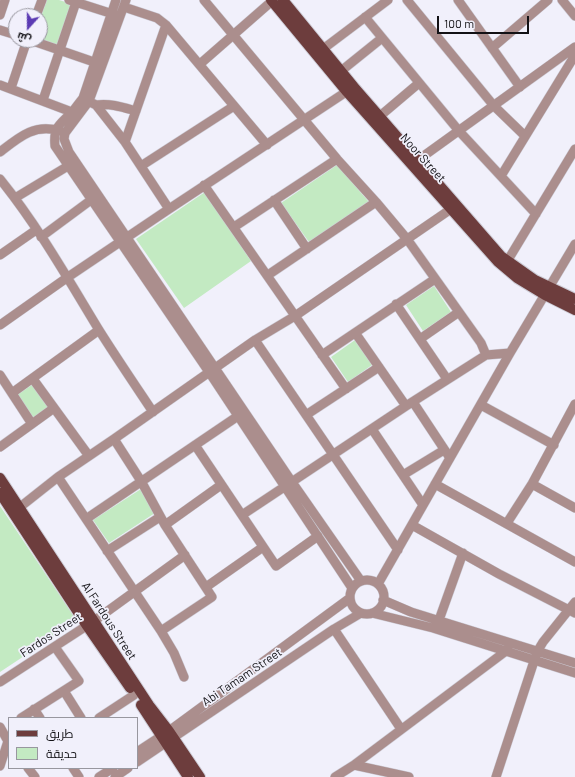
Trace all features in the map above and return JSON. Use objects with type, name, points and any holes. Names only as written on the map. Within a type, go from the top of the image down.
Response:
[{"type":"main road","name":"Noor Street","points":[[283,0],[341,71],[351,89],[380,116],[501,256],[575,310]]},
{"type":"main road","name":"Noor Street","points":[[272,1],[351,89],[451,209],[498,262],[517,278],[547,291],[575,300]]},
{"type":"main road","name":"Al Fardous Street","points":[[0,478],[16,510],[134,695],[200,777]]},
{"type":"main road","name":"Al Fardous Street","points":[[0,493],[16,510]]},
{"type":"main road","name":"Al Fardous Street","points":[[90,624],[148,705],[188,777]]},
{"type":"street","points":[[0,15],[5,0]]},
{"type":"street","points":[[116,0],[94,62],[89,102],[125,142],[169,208]]},
{"type":"street","points":[[204,0],[337,159],[407,239],[481,343],[486,355]]},
{"type":"street","points":[[323,49],[388,0]]},
{"type":"street","points":[[407,0],[494,106],[525,136]]},
{"type":"street","points":[[458,0],[520,87]]},
{"type":"street","points":[[492,48],[548,0]]},
{"type":"street","points":[[562,0],[575,16]]},
{"type":"street","points":[[43,100],[60,51],[72,1],[121,17]]},
{"type":"street","points":[[200,64],[272,1]]},
{"type":"street","points":[[124,239],[91,200],[55,146],[54,136],[62,120],[76,113],[89,102],[125,4],[157,18],[166,25],[267,145]]},
{"type":"street","points":[[365,17],[459,131],[536,214]]},
{"type":"street","points":[[125,142],[166,25]]},
{"type":"street","points":[[341,71],[382,38]]},
{"type":"street","points":[[48,47],[94,62]]},
{"type":"street","points":[[418,160],[575,47]]},
{"type":"street","points":[[11,88],[25,48]]},
{"type":"street","points":[[500,176],[575,55]]},
{"type":"street","points":[[380,116],[419,83]]},
{"type":"street","points":[[0,85],[76,113]]},
{"type":"street","points":[[0,325],[169,208],[351,89]]},
{"type":"street","points":[[89,102],[114,105],[136,111]]},
{"type":"street","points":[[141,166],[234,106]]},
{"type":"street","points":[[76,113],[65,133],[64,139],[69,152],[124,239],[288,484],[318,536],[352,588]]},
{"type":"street","points":[[0,152],[24,134],[35,130],[46,128],[65,133]]},
{"type":"street","points":[[508,260],[574,153]]},
{"type":"street","points":[[234,227],[337,159]]},
{"type":"street","points":[[15,198],[68,166]]},
{"type":"street","points":[[0,180],[15,198],[68,277],[152,412]]},
{"type":"street","points":[[204,185],[346,389]]},
{"type":"street","points":[[0,255],[39,234],[91,200]]},
{"type":"street","points":[[274,200],[307,248]]},
{"type":"street","points":[[268,275],[376,202]]},
{"type":"street","points":[[16,510],[58,477],[255,340],[295,316],[451,209]]},
{"type":"street","points":[[378,584],[510,353],[575,244]]},
{"type":"street","points":[[322,355],[356,334],[396,304],[435,279]]},
{"type":"street","points":[[396,304],[447,379]]},
{"type":"street","points":[[420,339],[459,312]]},
{"type":"street","points":[[12,393],[100,330]]},
{"type":"street","points":[[356,334],[379,367],[410,404],[450,458]]},
{"type":"street","points":[[255,340],[398,550]]},
{"type":"street","points":[[242,515],[447,379],[486,355],[510,353]]},
{"type":"street","points":[[306,415],[379,367]]},
{"type":"street","points":[[212,370],[238,416],[361,581]]},
{"type":"street","points":[[0,375],[32,424]]},
{"type":"street","points":[[33,379],[89,456]]},
{"type":"street","points":[[507,524],[532,484],[575,404]]},
{"type":"street","points":[[481,405],[554,445]]},
{"type":"street","points":[[0,447],[54,408]]},
{"type":"street","points":[[86,519],[238,416]]},
{"type":"street","points":[[372,429],[423,505]]},
{"type":"street","points":[[114,439],[141,481],[163,521],[212,597],[161,631]]},
{"type":"street","points":[[195,445],[220,485],[276,566],[318,536]]},
{"type":"street","points":[[403,475],[444,450]]},
{"type":"street","points":[[58,477],[161,631],[174,653],[184,677]]},
{"type":"street","points":[[435,484],[575,562]]},
{"type":"street","points":[[532,484],[574,506]]},
{"type":"street","points":[[107,550],[163,521],[220,485]]},
{"type":"street","points":[[412,525],[499,574],[572,611]]},
{"type":"street","points":[[206,587],[263,547]]},
{"type":"street","points":[[439,620],[463,553]]},
{"type":"street","name":"Fardos Street","points":[[0,682],[90,624],[185,555]]},
{"type":"street","points":[[372,613],[381,606],[383,600],[382,589],[373,581],[361,581],[352,588],[350,598],[351,605],[361,613],[372,613],[508,647]]},
{"type":"street","name":"Abi Tamam Street","points":[[138,761],[167,737],[350,598]]},
{"type":"street","points":[[383,600],[411,612],[439,620],[575,672]]},
{"type":"street","points":[[496,777],[536,656],[543,642],[572,611],[575,602]]},
{"type":"street","name":"Abi Tamam Street","points":[[138,752],[167,737],[361,613]]},
{"type":"street","points":[[334,629],[401,728]]},
{"type":"street","points":[[22,717],[79,681],[55,647]]},
{"type":"street","points":[[335,777],[508,647]]},
{"type":"street","points":[[536,656],[575,663]]},
{"type":"street","points":[[64,691],[81,717]]},
{"type":"street","points":[[101,717],[134,695]]},
{"type":"street","points":[[34,709],[39,717]]},
{"type":"street","points":[[0,766],[8,742],[4,728]]},
{"type":"street","points":[[354,764],[409,777]]},
{"type":"street","points":[[29,769],[35,777]]},
{"type":"street","points":[[99,777],[111,769]]},
{"type":"street","points":[[115,777],[127,769]]},
{"type":"green space","points":[[47,0],[59,0],[72,4],[58,46],[48,43],[48,8],[44,8]]},
{"type":"green space","points":[[337,165],[369,202],[309,242],[281,203]]},
{"type":"green space","points":[[205,192],[251,261],[184,308],[136,239]]},
{"type":"green space","points":[[434,286],[451,312],[423,331],[406,305]]},
{"type":"green space","points":[[355,340],[372,365],[348,382],[331,357]]},
{"type":"green space","points":[[33,384],[49,407],[34,419],[17,395]]},
{"type":"green space","points":[[141,489],[155,513],[109,543],[93,520]]},
{"type":"green space","points":[[0,506],[77,621],[0,672]]}]
